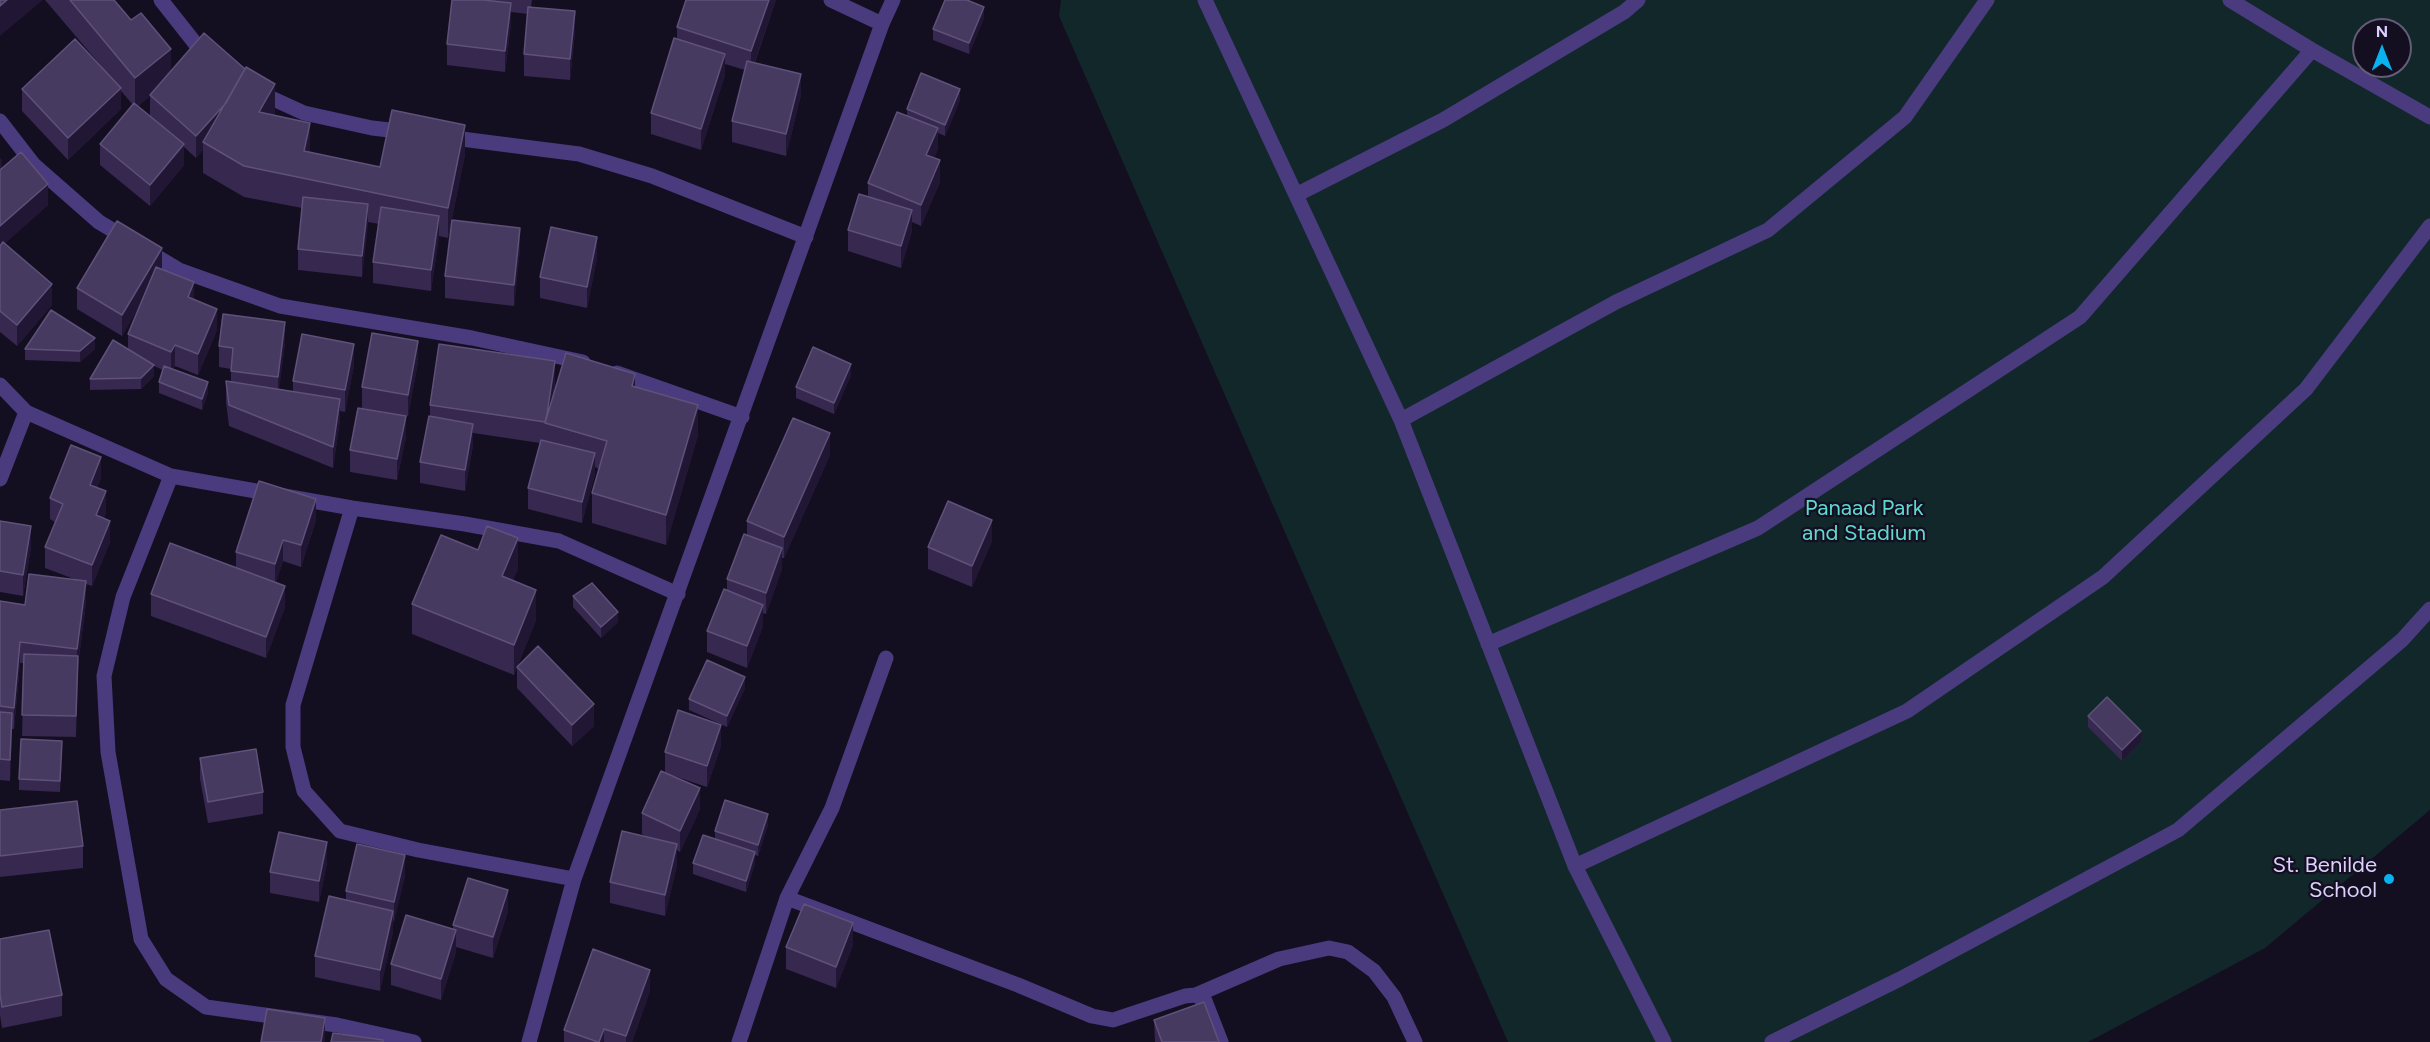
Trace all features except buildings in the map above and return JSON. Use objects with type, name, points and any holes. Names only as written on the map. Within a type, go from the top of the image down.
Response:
[{"type":"street","points":[[161,0],[202,52],[221,66]]},
{"type":"street","points":[[831,0],[882,24]]},
{"type":"street","points":[[529,1042],[574,879],[882,24],[893,0]]},
{"type":"street","points":[[1205,0],[1401,420],[1575,866],[1664,1042]]},
{"type":"street","points":[[1296,195],[1443,120],[1624,12],[1638,0]]},
{"type":"street","points":[[1401,420],[1616,302],[1768,230],[1905,117],[1988,0]]},
{"type":"street","points":[[2230,0],[2430,117]]},
{"type":"street","points":[[1488,644],[1758,528],[2080,317],[2312,50]]},
{"type":"street","points":[[240,81],[304,113],[372,128],[579,154],[652,176],[806,237]]},
{"type":"street","points":[[0,121],[34,165],[99,222],[179,270],[280,306],[472,338],[588,363],[742,417]]},
{"type":"street","points":[[1575,866],[1907,711],[2103,578],[2306,389],[2430,226]]},
{"type":"street","points":[[0,385],[26,412],[171,476],[559,541],[678,594]]},
{"type":"street","points":[[0,478],[26,412]]},
{"type":"street","points":[[171,476],[123,597],[104,676],[108,752],[141,939],[166,979],[206,1008],[337,1025],[414,1042]]},
{"type":"street","points":[[352,508],[293,705],[293,747],[304,791],[340,831],[418,850],[574,879]]},
{"type":"street","points":[[1772,1042],[1900,980],[2178,830],[2402,640],[2430,609]]},
{"type":"street","points":[[739,1042],[787,898],[832,808],[886,658]]},
{"type":"street","points":[[787,898],[1018,985],[1092,1016],[1113,1020],[1196,994],[1279,959],[1329,948],[1348,951],[1374,971],[1394,997],[1414,1042]]},
{"type":"street","points":[[1196,994],[1205,1001],[1221,1042]]},
{"type":"green space","name":"Panaad Park and Stadium","points":[[1061,0],[2430,0],[2430,810],[2265,948],[2088,1042],[1508,1042],[1059,16]]},
{"type":"place","name":"St. Benilde School","points":[[2389,879]]}]
